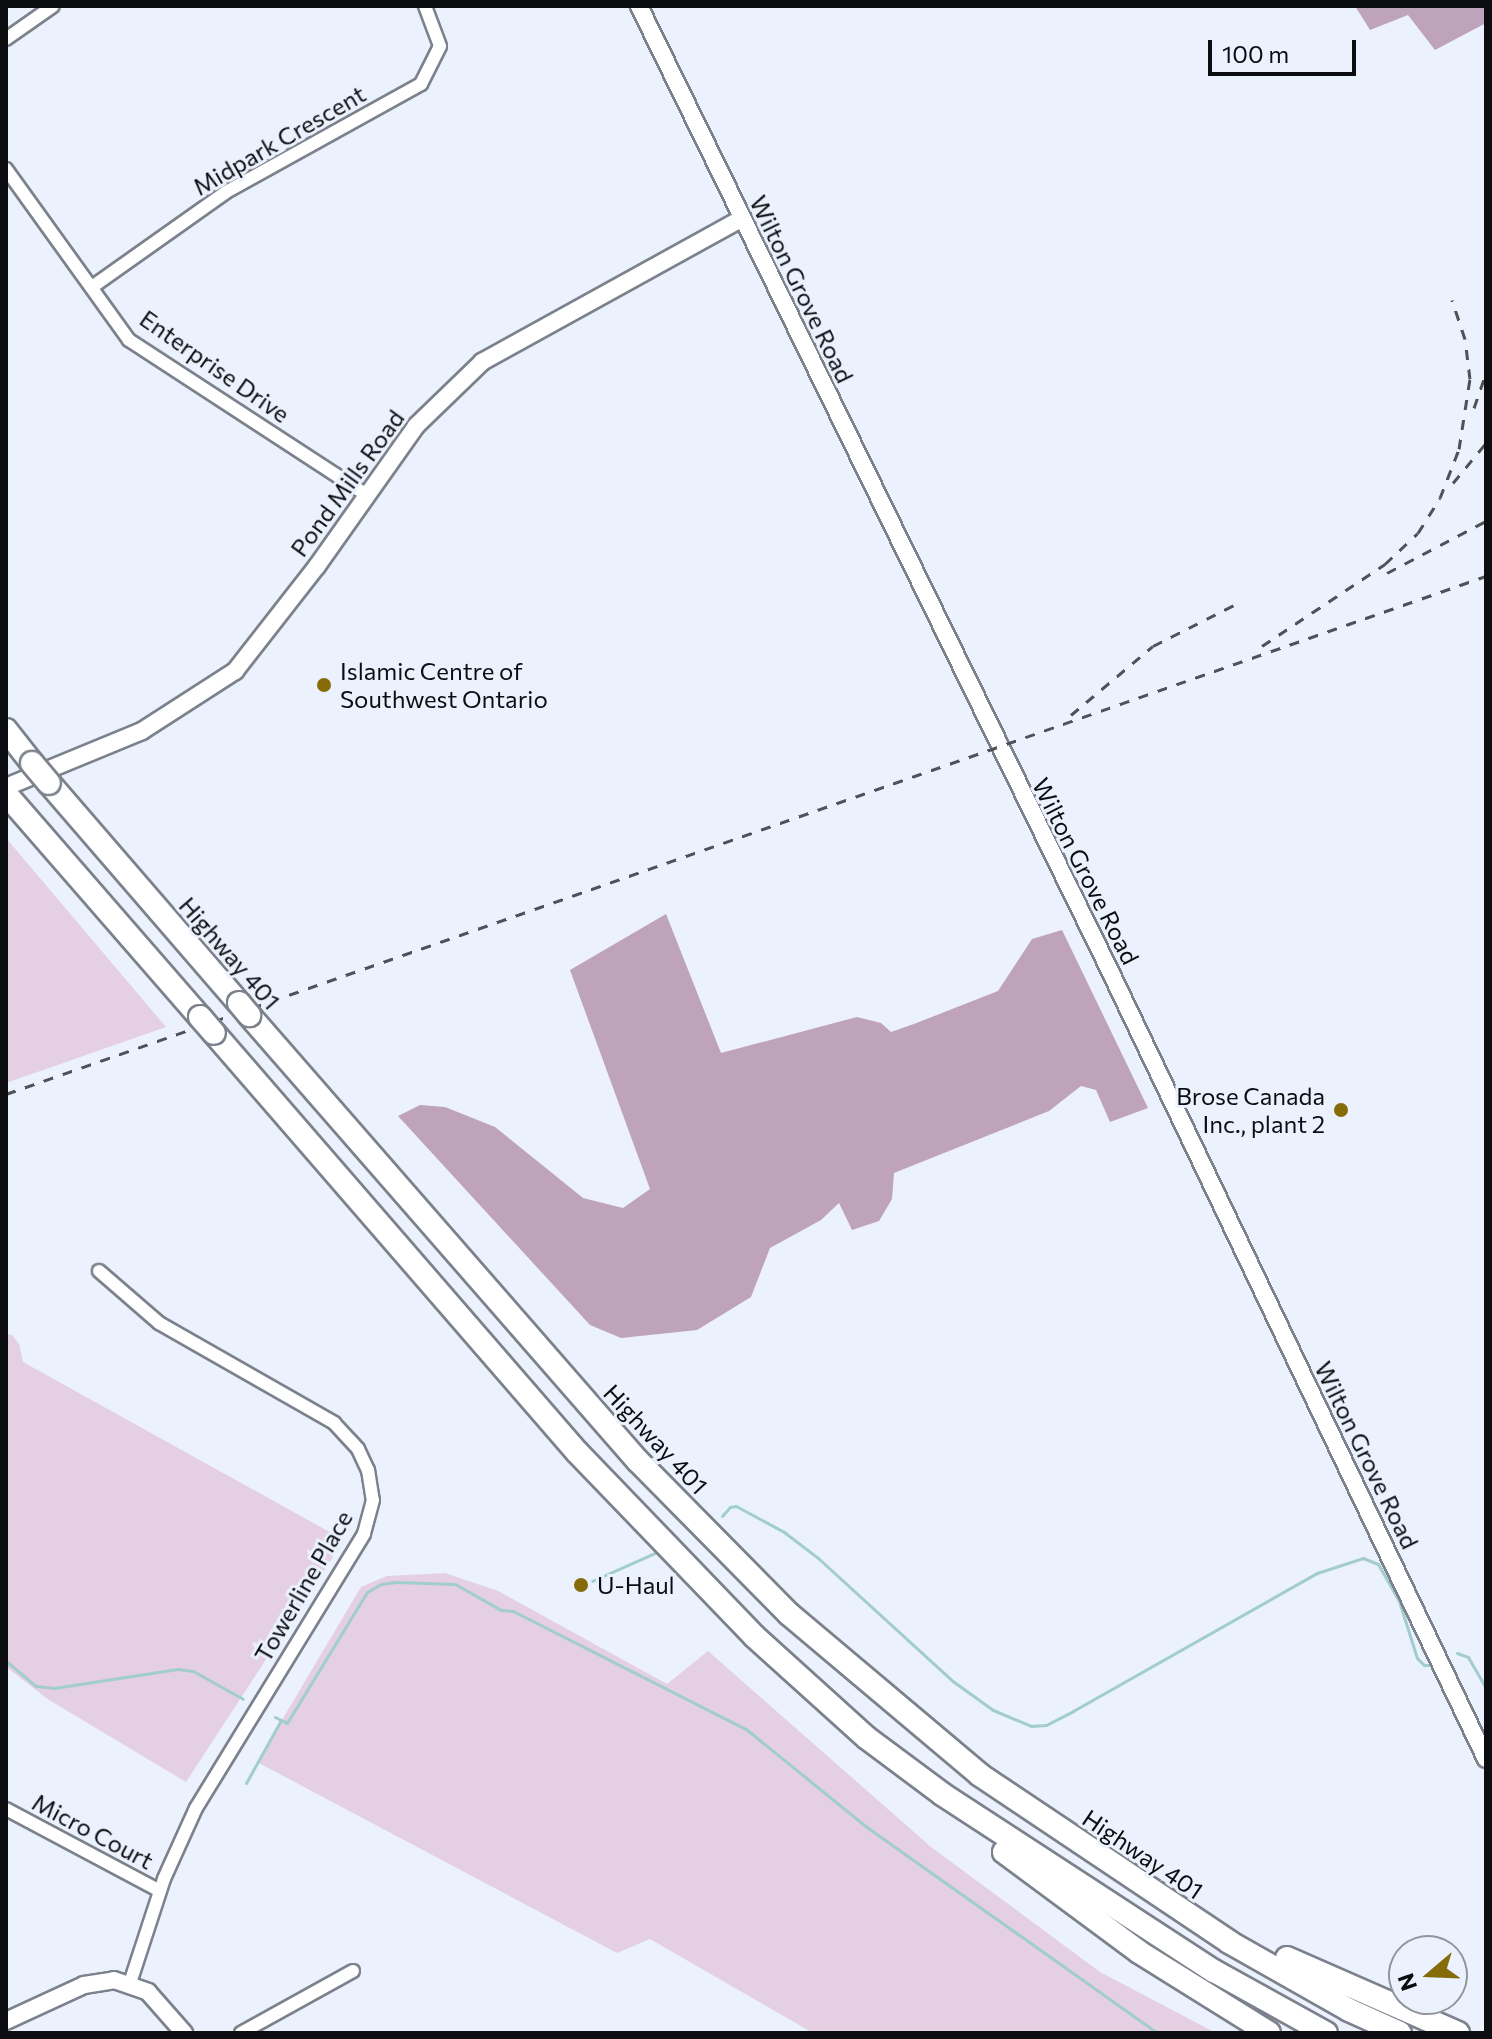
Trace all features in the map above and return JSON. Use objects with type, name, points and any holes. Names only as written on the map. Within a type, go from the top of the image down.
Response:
[{"type":"highway","name":"Highway 401","points":[[6,730],[244,1009],[638,1461],[789,1614],[980,1775],[1229,1942],[1349,2010],[1400,2033]]},
{"type":"highway","points":[[7,793],[566,1441],[655,1537],[765,1647],[867,1738],[942,1794],[1214,1971],[1326,2033]]},
{"type":"highway","points":[[942,1794],[974,1829],[1139,1952],[1269,2033]]},
{"type":"highway","points":[[1148,1889],[1173,1894],[1304,1967],[1458,2033]]},
{"type":"main road","name":"Wilton Grove Road","points":[[639,6],[1479,1726],[1486,1759]]},
{"type":"main road","name":"Pond Mills Road","points":[[7,793],[142,731],[235,671],[416,426],[482,362],[741,219]]},
{"type":"main road","points":[[6,2021],[84,1985],[114,1980],[130,1983],[161,2003],[184,2033]]},
{"type":"street","points":[[6,39],[53,6]]},
{"type":"street","name":"Midpark Crescent","points":[[92,287],[226,192],[421,84],[440,46],[425,6]]},
{"type":"street","name":"Enterprise Drive","points":[[6,169],[129,340],[367,495]]},
{"type":"street","name":"Towerline Place","points":[[99,1271],[159,1323],[334,1423],[358,1449],[372,1488],[372,1511],[364,1534],[196,1808],[160,1891],[130,1983]]},
{"type":"street","name":"Micro Court","points":[[6,1809],[160,1891]]},
{"type":"street","points":[[241,2033],[353,1971]]},
{"type":"shaded area","points":[[1355,6],[1486,6],[1486,23],[1435,50],[1408,15],[1370,30]]},
{"type":"shaded area","points":[[6,838],[166,1027],[6,1083]]},
{"type":"shaded area","points":[[666,914],[721,1053],[857,1017],[881,1023],[891,1032],[914,1024],[998,991],[1032,939],[1062,930],[1148,1108],[1110,1122],[1096,1090],[1081,1086],[1049,1111],[894,1173],[892,1199],[879,1221],[852,1230],[839,1203],[821,1220],[770,1248],[751,1297],[697,1330],[621,1338],[590,1325],[398,1116],[420,1105],[445,1107],[495,1127],[583,1198],[623,1208],[650,1189],[570,970]]},
{"type":"shaded area","points":[[6,1334],[12,1335],[19,1344],[23,1362],[344,1540],[186,1782],[49,1700],[6,1667]]},
{"type":"shaded area","points":[[445,1573],[498,1591],[667,1684],[708,1651],[931,1847],[1100,1972],[1216,2033],[813,2033],[650,1939],[617,1953],[257,1762],[361,1587],[387,1576]]},
{"type":"waterway","points":[[722,1516],[730,1507],[736,1506],[784,1532],[818,1558],[954,1682],[993,1710],[1031,1726],[1046,1725],[1073,1711],[1317,1573],[1363,1558],[1378,1564],[1399,1601],[1417,1658],[1424,1665],[1432,1665]]},
{"type":"waterway","points":[[592,1581],[655,1553]]},
{"type":"waterway","points":[[275,1717],[287,1723],[367,1592],[381,1584],[396,1582],[455,1584],[501,1610],[513,1611],[746,1729],[868,1828],[1158,2033]]},
{"type":"waterway","points":[[1457,1653],[1468,1657],[1486,1688]]},
{"type":"waterway","points":[[6,1661],[36,1686],[54,1688],[178,1669],[193,1671],[243,1699]]},
{"type":"waterway","points":[[246,1783],[281,1720]]},
{"type":"railway","points":[[1262,646],[1385,564],[1418,533],[1440,498],[1459,449],[1470,379],[1465,339],[1452,300]]},
{"type":"railway","points":[[1474,408],[1486,374]]},
{"type":"railway","points":[[1453,483],[1486,443]]},
{"type":"railway","points":[[1387,573],[1486,521]]},
{"type":"railway","points":[[6,1094],[1486,576]]},
{"type":"railway","points":[[1071,715],[1153,646],[1238,603]]},
{"type":"place","name":"Islamic Centre of Southwest Ontario","points":[[324,685]]},
{"type":"place","name":"Brose Canada Inc., plant 2","points":[[1341,1110]]},
{"type":"place","name":"U-Haul","points":[[581,1585]]}]
